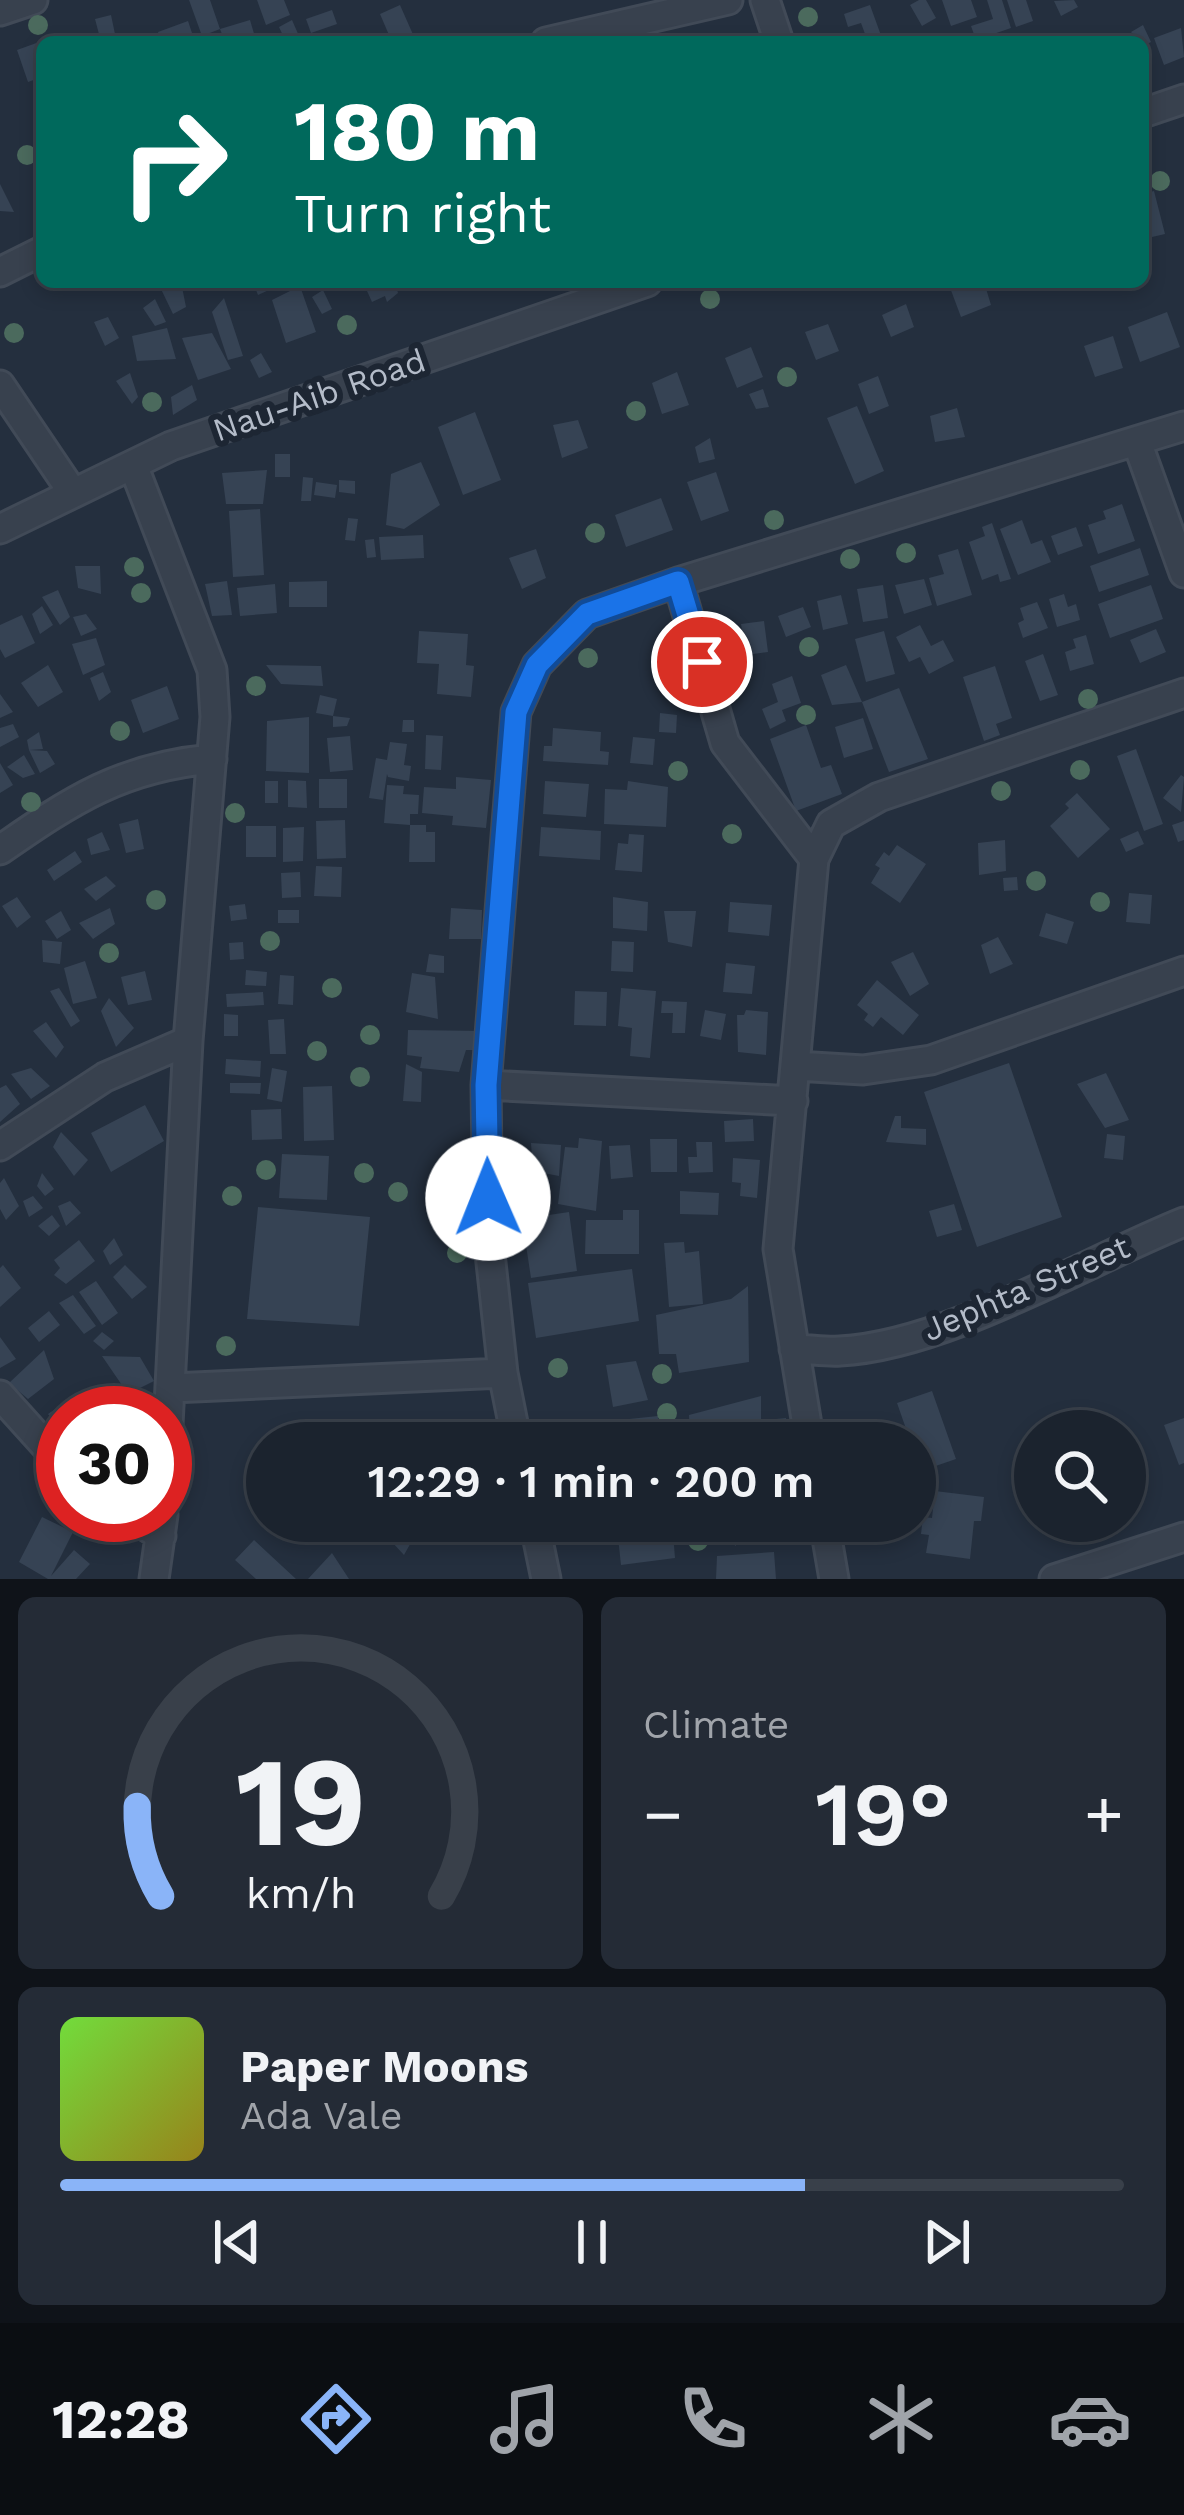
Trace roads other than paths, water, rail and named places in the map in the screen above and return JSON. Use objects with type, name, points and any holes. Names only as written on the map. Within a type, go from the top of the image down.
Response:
[{"type":"street","points":[[0,10],[34,0]]},
{"type":"street","points":[[571,36],[728,0]]},
{"type":"street","points":[[765,0],[777,36]]},
{"type":"street","points":[[1149,111],[1184,99]]},
{"type":"street","points":[[0,272],[36,254]]},
{"type":"street","name":"Nau-Aib Road","points":[[0,529],[171,446],[630,288]]},
{"type":"street","points":[[0,385],[74,493]]},
{"type":"street","points":[[514,1422],[503,1373],[488,1235],[486,1085],[516,712],[537,665],[587,614],[1184,426]]},
{"type":"street","points":[[1138,442],[1184,573]]},
{"type":"street","points":[[133,465],[212,670],[215,717],[188,1041],[172,1386]]},
{"type":"street","points":[[678,582],[725,742],[814,859]]},
{"type":"street","points":[[806,1422],[778,1250],[814,859],[831,824],[879,797],[1184,693]]},
{"type":"street","points":[[0,850],[65,804],[116,781],[163,763],[212,759]]},
{"type":"street","points":[[796,1066],[863,1070],[931,1060],[1184,971]]},
{"type":"street","points":[[0,1146],[106,1077],[188,1041]]},
{"type":"street","points":[[486,1085],[793,1101]]},
{"type":"street","name":"Jephta Street","points":[[794,1348],[842,1351],[915,1337],[1184,1222]]},
{"type":"street","points":[[192,1387],[503,1373]]},
{"type":"street","points":[[0,1395],[36,1435]]},
{"type":"street","points":[[1054,1579],[1184,1537]]},
{"type":"street","points":[[154,1579],[160,1542]]},
{"type":"street","points":[[538,1542],[546,1579]]},
{"type":"street","points":[[828,1542],[834,1579]]}]
